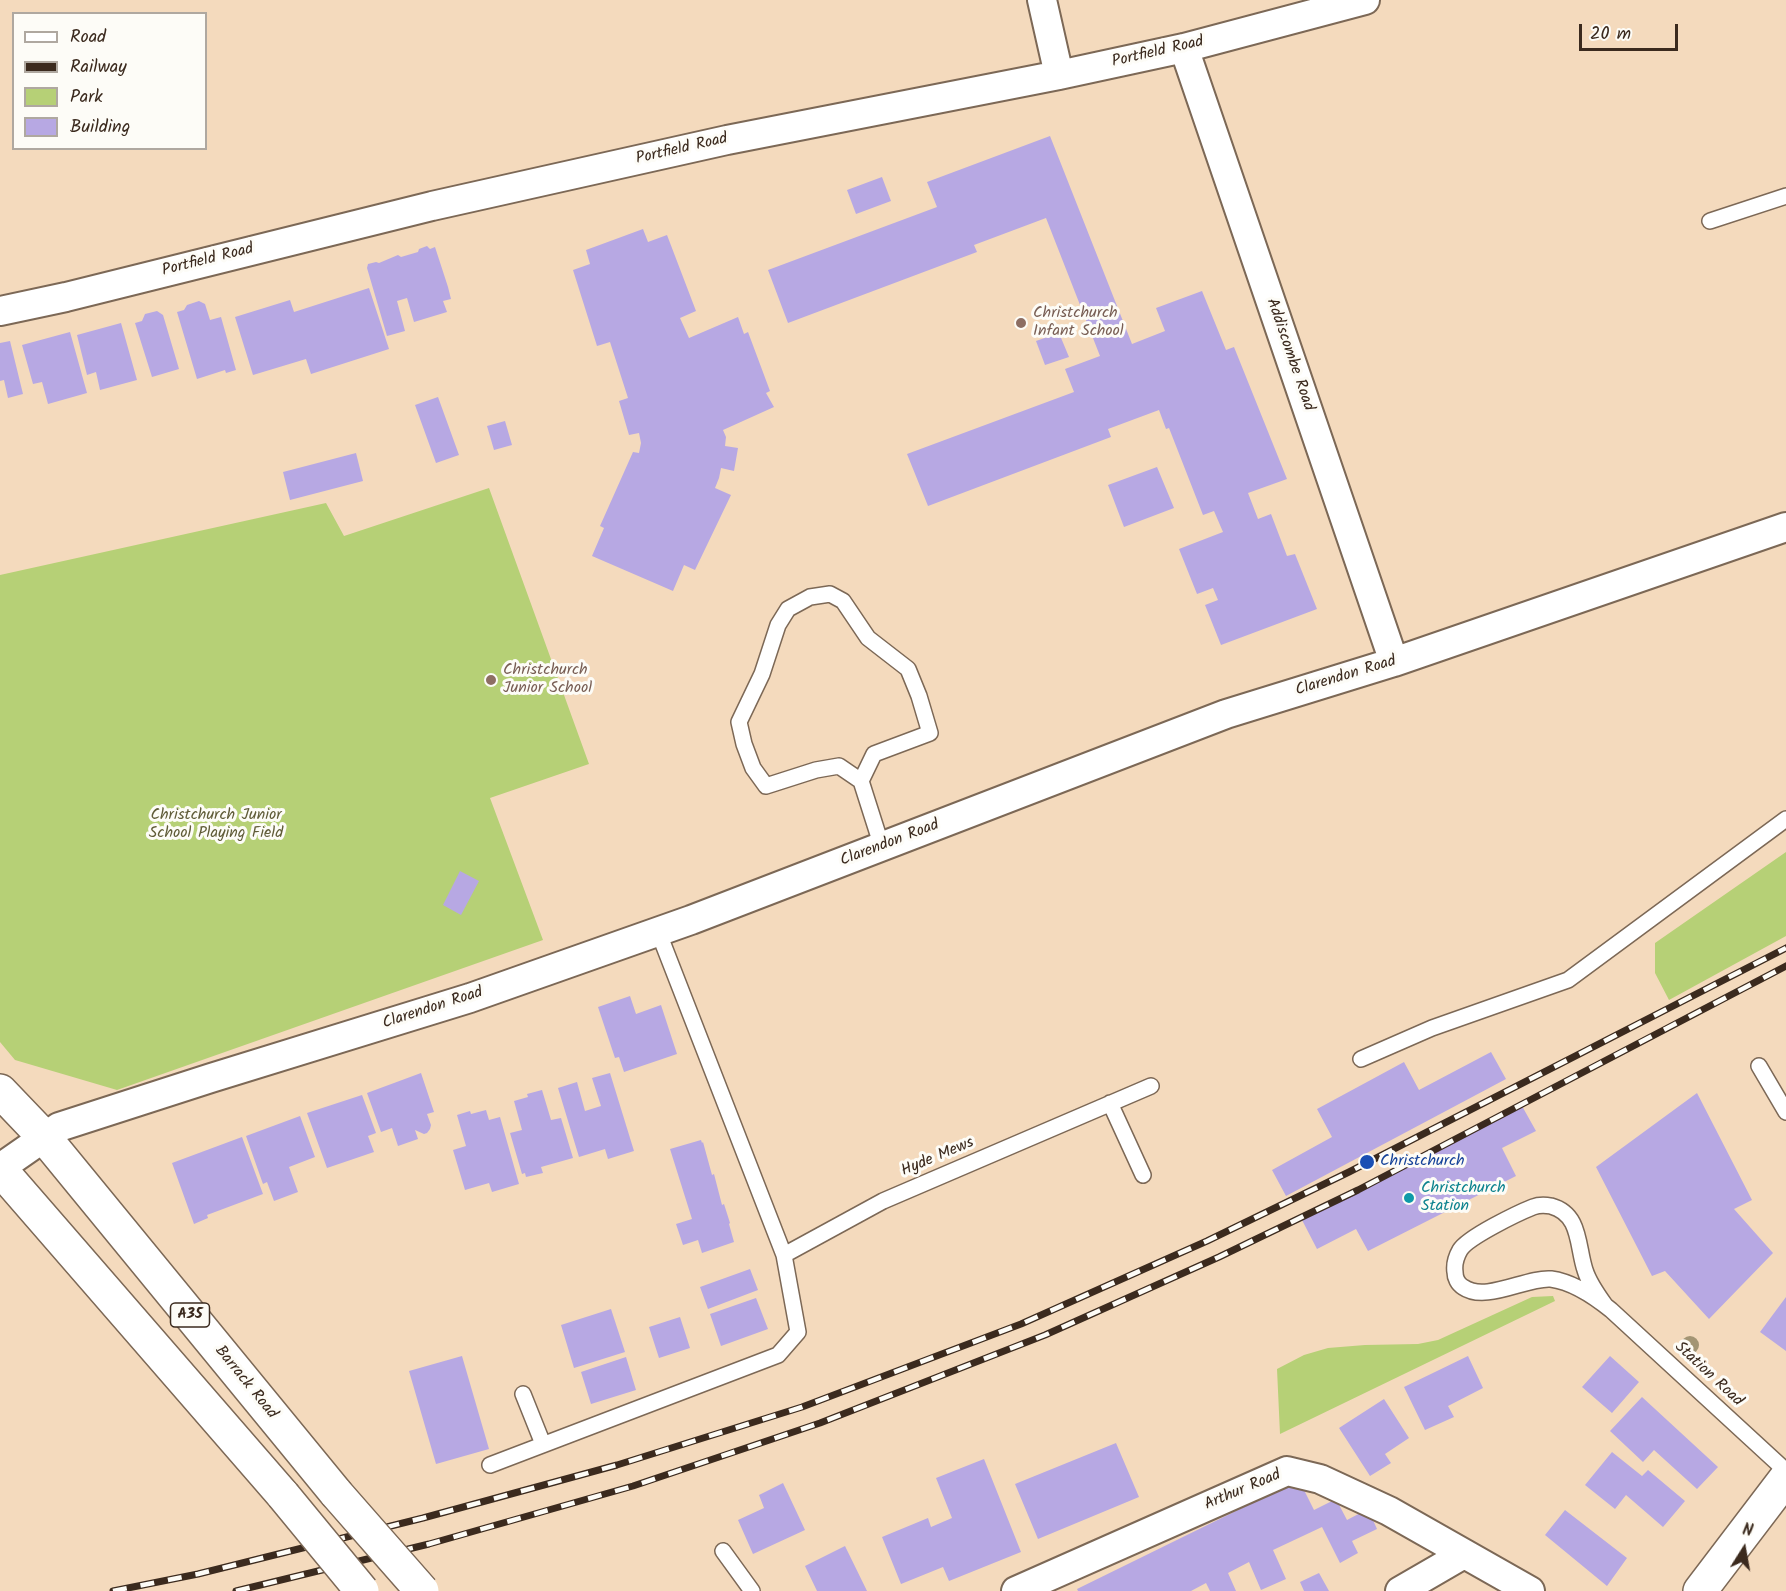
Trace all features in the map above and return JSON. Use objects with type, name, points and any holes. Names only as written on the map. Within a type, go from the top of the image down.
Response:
[{"type":"main road","name":"Barrack Road","points":[[0,1091],[45,1138],[336,1493],[422,1591]]},
{"type":"main road","points":[[0,1169],[283,1495],[362,1591]]},
{"type":"main road","points":[[1700,1591],[1786,1478]]},
{"type":"street","points":[[1042,0],[1059,75]]},
{"type":"street","name":"Portfield Road","points":[[0,311],[66,297],[421,209],[727,140],[1184,48],[1294,9],[1365,0]]},
{"type":"street","name":"Addiscombe Road","points":[[1184,48],[1394,662]]},
{"type":"street","name":"Clarendon Road","points":[[0,1169],[59,1127],[470,998],[658,931],[1226,714],[1394,662],[1786,527]]},
{"type":"street","name":"Arthur Road","points":[[1016,1591],[1287,1471],[1320,1479],[1389,1511],[1530,1591]]},
{"type":"street","points":[[1400,1591],[1464,1554]]},
{"type":"lane","points":[[1710,221],[1786,196]]},
{"type":"lane","points":[[861,781],[874,754],[930,733],[908,669],[868,638],[843,601],[830,594],[810,597],[788,609],[778,625],[762,675],[739,722],[744,744],[753,768],[766,786],[816,770],[839,766],[861,781],[882,846]]},
{"type":"lane","points":[[1361,1059],[1432,1028],[1568,980],[1786,819]]},
{"type":"lane","points":[[490,1465],[778,1355],[798,1332],[784,1255],[658,931]]},
{"type":"lane","points":[[1759,1066],[1786,1112]]},
{"type":"lane","name":"Hyde Mews","points":[[784,1255],[883,1201],[1151,1086]]},
{"type":"lane","points":[[1110,1103],[1143,1175]]},
{"type":"lane","name":"Station Road","points":[[1605,1305],[1588,1280],[1577,1231],[1572,1220],[1562,1210],[1549,1205],[1535,1206],[1474,1237],[1460,1250],[1454,1265],[1455,1277],[1461,1286],[1471,1292],[1493,1292],[1549,1279],[1563,1282],[1586,1293],[1605,1305],[1786,1471]]},
{"type":"lane","points":[[523,1394],[543,1444]]},
{"type":"lane","points":[[723,1551],[752,1591]]},
{"type":"green space","name":"Christchurch Junior School Playing Field","points":[[489,488],[589,764],[490,798],[543,940],[117,1090],[15,1060],[0,1042],[0,575],[326,503],[344,536]]},
{"type":"green space","points":[[1786,852],[1786,936],[1669,1000],[1655,973],[1655,943]]},
{"type":"green space","points":[[1553,1296],[1555,1301],[1280,1434],[1277,1369],[1304,1355],[1328,1348],[1418,1344],[1438,1340],[1532,1297]]},
{"type":"building","name":"Christchurch Infant School","points":[[1050,136],[1132,344],[1165,331],[1156,308],[1202,291],[1226,350],[1234,347],[1287,479],[1248,493],[1258,519],[1271,514],[1287,556],[1295,554],[1317,609],[1221,645],[1205,605],[1218,600],[1213,588],[1197,594],[1179,549],[1223,532],[1214,511],[1203,515],[1169,428],[1166,429],[1159,410],[1108,429],[1111,437],[928,506],[907,454],[1074,392],[1065,369],[1100,356],[1046,218],[974,245],[977,252],[788,323],[768,270],[937,207],[927,182]]},
{"type":"building","points":[[882,177],[891,201],[856,214],[847,190]]},
{"type":"building","points":[[643,229],[648,242],[667,235],[696,311],[680,318],[689,338],[738,317],[744,334],[748,332],[770,391],[766,393],[774,407],[723,430],[726,437],[725,446],[738,448],[734,471],[721,468],[715,488],[731,495],[695,570],[684,565],[673,591],[592,556],[604,528],[600,526],[633,452],[639,453],[641,443],[639,433],[629,435],[619,401],[628,398],[610,342],[597,346],[573,270],[590,264],[586,250]]},
{"type":"building","points":[[427,246],[430,249],[435,247],[448,287],[451,299],[443,301],[447,312],[414,322],[407,298],[397,301],[405,331],[387,336],[367,268],[368,264],[418,252],[419,249]]},
{"type":"building","points":[[369,288],[389,349],[311,374],[306,359],[253,375],[235,317],[290,300],[294,312]]},
{"type":"building","points":[[199,301],[205,304],[210,320],[221,317],[236,370],[226,373],[225,370],[197,379],[177,312]]},
{"type":"building","points":[[157,311],[163,315],[179,369],[152,377],[135,323],[142,321],[145,314]]},
{"type":"building","points":[[121,323],[137,380],[100,390],[96,372],[87,375],[77,335]]},
{"type":"building","points":[[70,332],[87,393],[48,404],[42,382],[33,384],[22,345]]},
{"type":"building","points":[[1059,333],[1069,357],[1045,365],[1036,341]]},
{"type":"building","points":[[10,341],[23,394],[8,398],[4,380],[0,381],[0,343]]},
{"type":"building","points":[[438,397],[459,455],[436,463],[415,405]]},
{"type":"building","points":[[505,421],[512,445],[494,450],[487,426]]},
{"type":"building","points":[[356,453],[363,481],[290,500],[283,472]]},
{"type":"building","points":[[1157,467],[1174,508],[1124,527],[1108,485]]},
{"type":"building","points":[[460,871],[479,881],[461,915],[443,905]]},
{"type":"building","points":[[630,996],[636,1014],[661,1005],[677,1054],[624,1072],[619,1057],[615,1058],[598,1007]]},
{"type":"building","name":"Christchurch Station","points":[[1491,1052],[1506,1079],[1286,1196],[1272,1170],[1332,1137],[1317,1109],[1404,1062],[1419,1090]]},
{"type":"building","points":[[421,1073],[434,1112],[427,1114],[430,1129],[424,1134],[415,1130],[418,1139],[398,1146],[392,1128],[381,1132],[367,1093]]},
{"type":"building","points":[[610,1073],[634,1151],[608,1159],[605,1149],[579,1157],[558,1088],[577,1082],[585,1111],[601,1106],[592,1078]]},
{"type":"building","points":[[542,1090],[551,1120],[561,1118],[573,1158],[541,1167],[543,1173],[526,1177],[525,1173],[522,1174],[510,1133],[522,1130],[514,1101]]},
{"type":"building","points":[[1697,1093],[1752,1200],[1734,1209],[1773,1253],[1709,1319],[1665,1271],[1652,1276],[1596,1167]]},
{"type":"building","points":[[362,1095],[376,1133],[368,1136],[374,1152],[327,1168],[307,1113]]},
{"type":"building","name":"Christchurch Station","points":[[1522,1106],[1536,1131],[1502,1148],[1516,1176],[1368,1251],[1356,1229],[1317,1249],[1302,1220]]},
{"type":"building","points":[[486,1110],[489,1120],[500,1117],[519,1184],[492,1192],[489,1183],[465,1190],[453,1150],[466,1146],[457,1115]]},
{"type":"building","points":[[300,1116],[315,1157],[289,1167],[298,1192],[274,1201],[267,1182],[263,1184],[246,1136]]},
{"type":"building","points":[[242,1137],[263,1194],[207,1215],[208,1218],[194,1224],[172,1163]]},
{"type":"building","points":[[701,1140],[712,1175],[714,1174],[722,1205],[724,1204],[734,1242],[702,1253],[698,1240],[683,1245],[676,1224],[692,1219],[670,1149]]},
{"type":"building","points":[[750,1269],[758,1290],[708,1309],[700,1287]]},
{"type":"building","points":[[1786,1297],[1786,1351],[1760,1332]]},
{"type":"building","points":[[756,1298],[768,1329],[721,1346],[710,1314]]},
{"type":"building","points":[[611,1309],[625,1352],[574,1368],[561,1325]]},
{"type":"building","points":[[680,1317],[690,1348],[659,1358],[649,1327]]},
{"type":"building","points":[[462,1356],[489,1449],[436,1464],[409,1371]]},
{"type":"building","points":[[1468,1356],[1483,1388],[1448,1406],[1454,1417],[1425,1430],[1404,1387]]},
{"type":"building","points":[[1610,1356],[1639,1382],[1612,1413],[1582,1387]]},
{"type":"building","points":[[626,1357],[636,1390],[591,1404],[581,1372]]},
{"type":"building","points":[[1642,1397],[1718,1467],[1697,1489],[1654,1450],[1643,1462],[1610,1431]]},
{"type":"building","points":[[1384,1399],[1409,1438],[1385,1454],[1391,1463],[1370,1476],[1339,1428]]},
{"type":"building","points":[[1116,1443],[1139,1497],[1038,1539],[1015,1484]]},
{"type":"building","points":[[1612,1452],[1642,1476],[1648,1470],[1685,1501],[1663,1527],[1626,1495],[1615,1509],[1585,1485]]},
{"type":"building","points":[[984,1459],[1021,1552],[949,1581],[943,1567],[901,1584],[882,1537],[928,1518],[931,1527],[952,1518],[936,1478]]},
{"type":"building","points":[[1299,1480],[1314,1510],[1336,1499],[1347,1520],[1368,1509],[1377,1529],[1352,1541],[1358,1553],[1340,1563],[1322,1527],[1273,1550],[1286,1579],[1261,1590],[1249,1562],[1228,1573],[1236,1591],[1210,1591],[1206,1583],[1191,1591],[1078,1591],[1077,1589]]},
{"type":"building","points":[[783,1483],[805,1530],[753,1554],[738,1520],[764,1508],[759,1495]]},
{"type":"building","points":[[1565,1510],[1627,1558],[1607,1586],[1545,1535]]},
{"type":"building","points":[[845,1546],[867,1591],[817,1591],[805,1566]]},
{"type":"building","points":[[1319,1573],[1329,1591],[1304,1591],[1300,1582]]},
{"type":"railway","points":[[113,1591],[198,1574],[423,1518],[617,1465],[802,1407],[1021,1324],[1207,1241],[1349,1172],[1786,948]]},
{"type":"railway","points":[[236,1591],[429,1544],[633,1486],[820,1423],[1045,1335],[1219,1257],[1358,1190],[1786,966]]},
{"type":"place","name":"Christchurch Infant School","points":[[1021,323]]},
{"type":"place","name":"Christchurch Junior School","points":[[491,680]]},
{"type":"place","name":"Christchurch","points":[[1367,1162]]},
{"type":"place","name":"Christchurch Station","points":[[1409,1198]]}]
